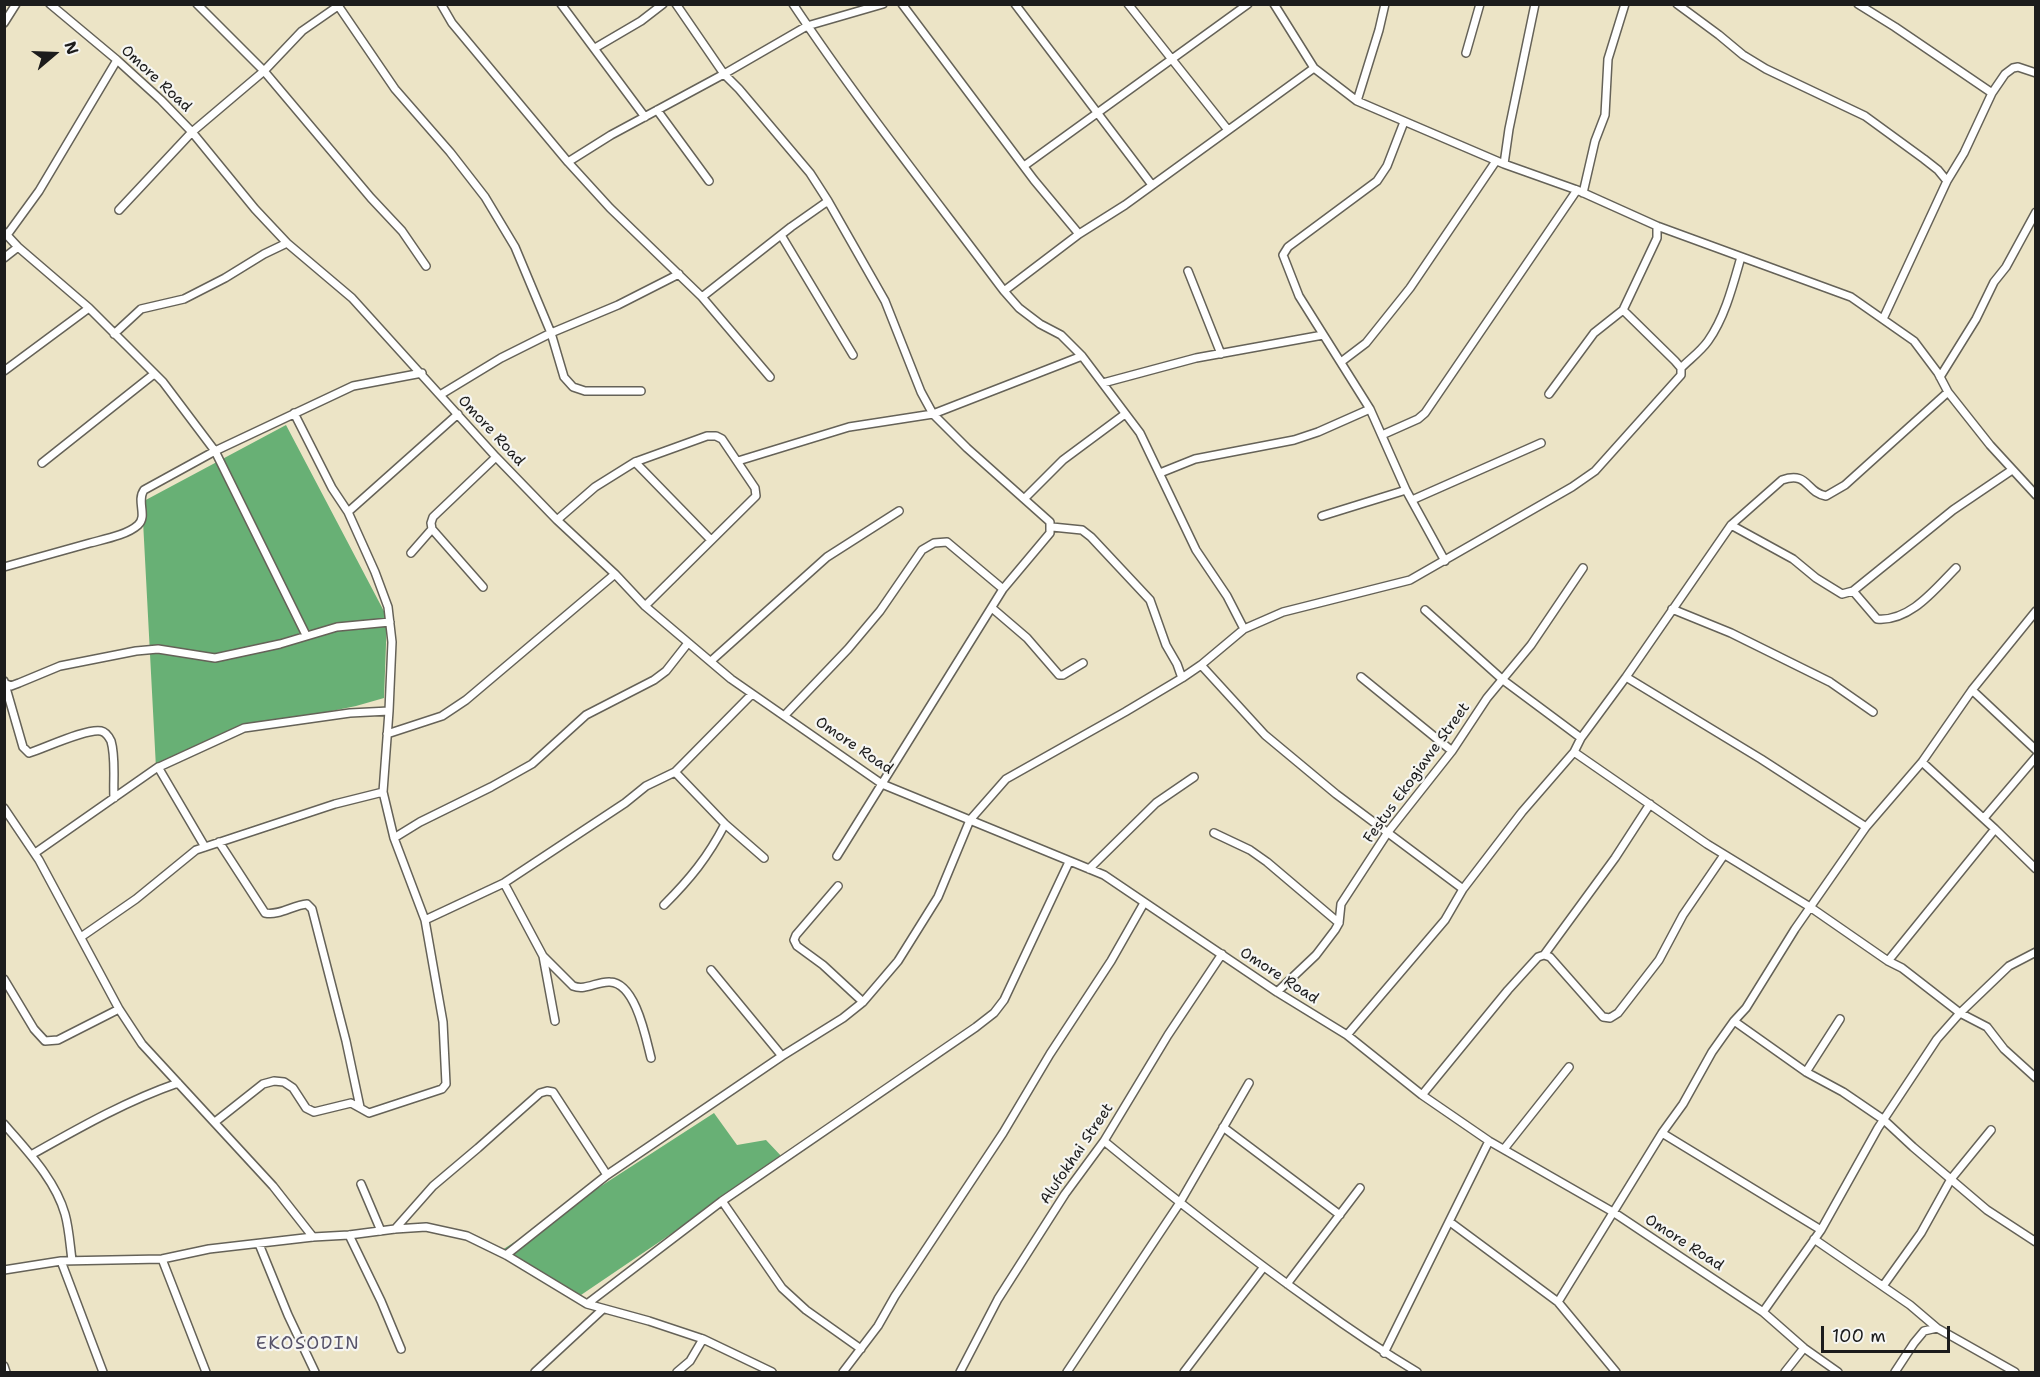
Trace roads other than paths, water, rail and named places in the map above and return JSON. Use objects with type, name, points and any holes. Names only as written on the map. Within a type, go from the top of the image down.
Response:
[{"type":"street","points":[[4,23],[15,4]]},
{"type":"street","name":"Omore Road","points":[[50,4],[117,60],[192,132],[255,209],[287,243],[352,298],[496,457],[557,520],[615,574],[645,606],[752,694],[882,784],[1104,875],[1277,992],[1347,1035],[1422,1095],[1489,1141],[1613,1212],[1763,1312],[1804,1348],[1838,1372]]},
{"type":"street","points":[[197,4],[264,71],[371,198],[402,231],[426,266]]},
{"type":"street","points":[[441,4],[452,23],[568,162],[609,208],[702,297],[771,377]]},
{"type":"street","points":[[561,4],[645,117]]},
{"type":"street","points":[[595,48],[641,21],[663,4]]},
{"type":"street","points":[[793,4],[864,107],[1004,291],[1019,308],[1040,324],[1061,335],[1082,356],[1140,433],[1196,550],[1227,596],[1244,629]]},
{"type":"street","points":[[568,162],[611,135],[807,26],[883,4]]},
{"type":"street","points":[[902,4],[1024,166],[1079,234]]},
{"type":"street","points":[[1015,4],[1152,185]]},
{"type":"street","points":[[1128,4],[1228,130]]},
{"type":"street","points":[[1024,166],[1248,4]]},
{"type":"street","points":[[1274,4],[1314,68],[1358,101],[1496,161],[1580,191],[1657,226],[1851,297],[1914,340],[1948,392],[1990,445],[2036,495]]},
{"type":"street","points":[[1358,101],[1385,4]]},
{"type":"street","points":[[1466,53],[1479,4]]},
{"type":"street","points":[[1504,164],[1511,117],[1535,4]]},
{"type":"street","points":[[1382,435],[1418,419],[1425,413],[1580,191],[1605,115],[1608,59],[1625,4]]},
{"type":"street","points":[[1677,4],[1743,55],[1766,69],[1865,116],[1938,170],[1947,181]]},
{"type":"street","points":[[1858,4],[1992,93]]},
{"type":"street","points":[[119,210],[192,132],[264,71],[302,31],[338,5],[395,89],[450,152],[485,197],[515,247],[551,333],[564,377],[573,387],[585,391],[641,391]]},
{"type":"street","points":[[678,5],[724,74],[810,173],[828,201],[885,301],[921,392],[933,414],[967,448],[1050,522],[1052,527]]},
{"type":"street","points":[[117,60],[39,191],[6,234],[89,308],[163,382],[215,451],[306,635]]},
{"type":"street","points":[[1882,319],[1947,181],[1964,153],[1992,93],[2005,74],[2013,68],[2018,66],[2036,73]]},
{"type":"street","points":[[1004,291],[1079,234],[1125,205],[1314,68]]},
{"type":"street","points":[[657,110],[709,181]]},
{"type":"street","points":[[1404,122],[1388,166],[1377,181],[1288,247],[1283,255],[1299,296],[1370,409],[1406,490],[1445,561]]},
{"type":"street","points":[[1341,362],[1366,343],[1410,288],[1496,161]]},
{"type":"street","points":[[702,297],[828,201]]},
{"type":"street","points":[[1940,377],[1976,319],[1994,282],[2006,267],[2036,212]]},
{"type":"street","points":[[1549,394],[1594,333],[1623,310],[1657,238],[1657,226]]},
{"type":"street","points":[[781,235],[853,355]]},
{"type":"street","points":[[114,334],[141,309],[184,299],[287,243]]},
{"type":"street","points":[[4,258],[18,247]]},
{"type":"street","points":[[1681,368],[1707,342],[1716,326],[1728,300],[1741,257]]},
{"type":"street","points":[[1188,271],[1221,354]]},
{"type":"street","points":[[440,395],[501,358],[679,274]]},
{"type":"street","points":[[4,371],[89,308]]},
{"type":"street","points":[[506,1255],[607,1175],[782,1056],[843,1018],[863,1002],[898,961],[938,897],[970,820],[1006,779],[1182,678],[1202,665],[1244,629],[1283,612],[1410,580],[1572,487],[1595,471],[1681,375],[1681,368],[1623,310]]},
{"type":"street","points":[[1103,383],[1196,358],[1323,335]]},
{"type":"street","points":[[738,461],[849,427],[933,414],[1082,356]]},
{"type":"street","points":[[4,567],[132,529],[140,524],[142,519],[140,495],[144,490],[215,451],[353,386],[422,373]]},
{"type":"street","points":[[42,463],[154,374]]},
{"type":"street","points":[[1347,1035],[1445,920],[1463,889],[1522,812],[1574,752],[1581,738],[1731,525],[1782,480],[1792,476],[1805,481],[1818,494],[1826,496],[1845,485],[1948,392]]},
{"type":"street","points":[[1160,473],[1195,459],[1294,440],[1370,409]]},
{"type":"street","points":[[219,842],[265,913],[272,914],[302,904],[307,904],[312,909],[346,1041],[360,1107],[364,1112],[369,1113],[442,1089],[446,1084],[443,1022],[425,920],[394,838],[383,792],[392,642],[388,607],[348,512],[332,488],[294,414]]},
{"type":"street","points":[[348,512],[458,414]]},
{"type":"street","points":[[1024,498],[1063,460],[1125,414]]},
{"type":"street","points":[[557,520],[595,487],[635,462],[707,436],[722,439],[755,488],[756,496],[645,606]]},
{"type":"street","points":[[1412,500],[1541,443]]},
{"type":"street","points":[[411,553],[432,529],[432,517],[496,457]]},
{"type":"street","points":[[635,462],[711,540]]},
{"type":"street","points":[[1731,525],[1793,559],[1816,578],[1842,594],[1853,591],[1953,510],[2012,470]]},
{"type":"street","points":[[1322,516],[1406,490]]},
{"type":"street","points":[[711,662],[826,557],[899,511]]},
{"type":"street","points":[[837,856],[1003,589],[1042,545],[1052,527]]},
{"type":"street","points":[[1052,527],[1082,530],[1150,600],[1166,645],[1182,678]]},
{"type":"street","points":[[432,529],[483,587]]},
{"type":"street","points":[[785,715],[880,611],[922,550],[934,543],[947,542],[1003,589]]},
{"type":"street","name":"Festus Ekogiawe Street","points":[[1277,992],[1316,955],[1339,922],[1341,904],[1388,832],[1452,751],[1487,698],[1530,645],[1583,568]]},
{"type":"street","points":[[1853,591],[1877,619],[1890,620],[1899,617],[1925,598],[1956,568]]},
{"type":"street","points":[[387,734],[442,716],[466,699],[615,574]]},
{"type":"street","points":[[992,608],[1027,638],[1059,675],[1083,663]]},
{"type":"street","points":[[1672,609],[1731,633],[1830,682],[1873,712]]},
{"type":"street","points":[[1425,610],[1503,680],[1581,738]]},
{"type":"street","points":[[1558,1302],[1662,1133],[1683,1104],[1712,1052],[1746,1008],[1810,907],[1866,827],[1922,762],[1972,690],[2036,611]]},
{"type":"street","points":[[5,682],[11,686],[60,666],[136,651],[158,649],[215,658],[280,644],[337,627],[390,622]]},
{"type":"street","points":[[394,838],[420,822],[532,764],[586,716],[654,680],[666,671],[688,643]]},
{"type":"street","points":[[1202,665],[1265,735],[1336,794],[1463,889]]},
{"type":"street","points":[[1361,677],[1452,751]]},
{"type":"street","points":[[1626,677],[1761,759],[1866,827]]},
{"type":"street","points":[[5,682],[23,747],[29,753],[90,731],[102,731],[107,734],[112,752],[114,798]]},
{"type":"street","points":[[1972,690],[2036,750]]},
{"type":"street","points":[[425,920],[504,883],[625,803],[646,786],[675,771],[752,694]]},
{"type":"street","points":[[34,853],[159,767],[244,728],[350,713],[389,711]]},
{"type":"street","points":[[1574,752],[1724,855],[1810,907],[1902,969],[1959,1013],[1987,1027],[2004,1048],[2034,1073]]},
{"type":"street","points":[[1984,818],[2036,757]]},
{"type":"street","points":[[1922,762],[2036,869]]},
{"type":"street","points":[[159,767],[205,847]]},
{"type":"street","points":[[675,771],[725,824],[764,858]]},
{"type":"street","points":[[1089,869],[1156,803],[1194,777]]},
{"type":"street","points":[[81,937],[196,850],[335,804],[383,792]]},
{"type":"street","points":[[1422,1095],[1508,990],[1529,966],[1544,955],[1615,858],[1650,804]]},
{"type":"street","points":[[4,808],[8,818],[34,853],[119,1009],[141,1044],[273,1186],[313,1237]]},
{"type":"street","points":[[664,905],[691,878],[725,824]]},
{"type":"street","points":[[1888,961],[1995,829]]},
{"type":"street","points":[[1214,833],[1250,850],[1268,862],[1339,922]]},
{"type":"street","points":[[1544,955],[1550,957],[1603,1017],[1610,1018],[1618,1013],[1659,960],[1683,915],[1724,855]]},
{"type":"street","points":[[587,1304],[722,1201],[967,1034],[994,1013],[1004,1000],[1069,862]]},
{"type":"street","points":[[504,883],[543,956],[573,986],[579,988],[611,981],[620,985],[630,995],[642,1022],[651,1058]]},
{"type":"street","points":[[838,886],[794,940],[797,946],[823,965],[863,1002]]},
{"type":"street","points":[[843,1372],[878,1326],[895,1296],[1003,1133],[1050,1054],[1111,962],[1144,903]]},
{"type":"street","points":[[1763,1312],[1821,1230],[1884,1120],[1937,1039],[1959,1013],[2008,966],[2036,952]]},
{"type":"street","name":"Alufokhai Street","points":[[960,1372],[998,1299],[1065,1194],[1104,1141],[1168,1035],[1222,954]]},
{"type":"street","points":[[543,956],[555,1021]]},
{"type":"street","points":[[711,970],[782,1056]]},
{"type":"street","points":[[4,979],[33,1029],[45,1041],[58,1040],[119,1009]]},
{"type":"street","points":[[1806,1072],[1840,1019]]},
{"type":"street","points":[[1734,1021],[1806,1072],[1843,1092],[1884,1120],[1913,1148],[1987,1210],[2036,1242]]},
{"type":"street","points":[[1504,1149],[1569,1066]]},
{"type":"street","points":[[215,1122],[263,1084],[274,1081],[284,1082],[293,1088],[306,1108],[314,1112],[351,1103],[360,1107]]},
{"type":"street","points":[[31,1155],[85,1124],[153,1092],[178,1083]]},
{"type":"street","points":[[1066,1372],[1179,1204],[1249,1083]]},
{"type":"street","points":[[395,1228],[433,1186],[540,1093],[547,1091],[553,1092],[607,1175]]},
{"type":"street","points":[[4,1124],[31,1155],[62,1204],[72,1260]]},
{"type":"street","points":[[1223,1127],[1340,1215]]},
{"type":"street","points":[[1883,1286],[1921,1233],[1951,1179],[1991,1130]]},
{"type":"street","points":[[1662,1133],[1821,1230]]},
{"type":"street","points":[[1104,1141],[1179,1204],[1263,1268],[1384,1353],[1417,1372]]},
{"type":"street","points":[[1384,1353],[1489,1141]]},
{"type":"street","points":[[361,1184],[381,1231]]},
{"type":"street","points":[[1287,1284],[1360,1188]]},
{"type":"street","points":[[722,1201],[793,1301],[861,1349]]},
{"type":"street","points":[[1450,1222],[1558,1302],[1616,1372]]},
{"type":"street","points":[[4,1270],[72,1260],[162,1259],[209,1249],[395,1228],[426,1227],[466,1236],[506,1255],[587,1304],[703,1339],[772,1372]]},
{"type":"street","points":[[349,1235],[402,1349]]},
{"type":"street","points":[[1814,1239],[1883,1286],[1937,1328],[2015,1372]]},
{"type":"street","points":[[259,1244],[315,1372]]},
{"type":"street","points":[[162,1259],[206,1372]]},
{"type":"street","points":[[62,1261],[103,1372]]},
{"type":"street","points":[[1184,1372],[1263,1268]]},
{"type":"street","points":[[535,1372],[603,1310]]},
{"type":"street","points":[[1895,1372],[1924,1331],[1937,1328]]},
{"type":"street","points":[[677,1372],[690,1361],[703,1339]]},
{"type":"street","points":[[1785,1372],[1804,1348]]},
{"type":"street","points":[[4,1366],[6,1372]]},
{"type":"district","name":"EKOSODIN","points":[[308,1344]]}]
